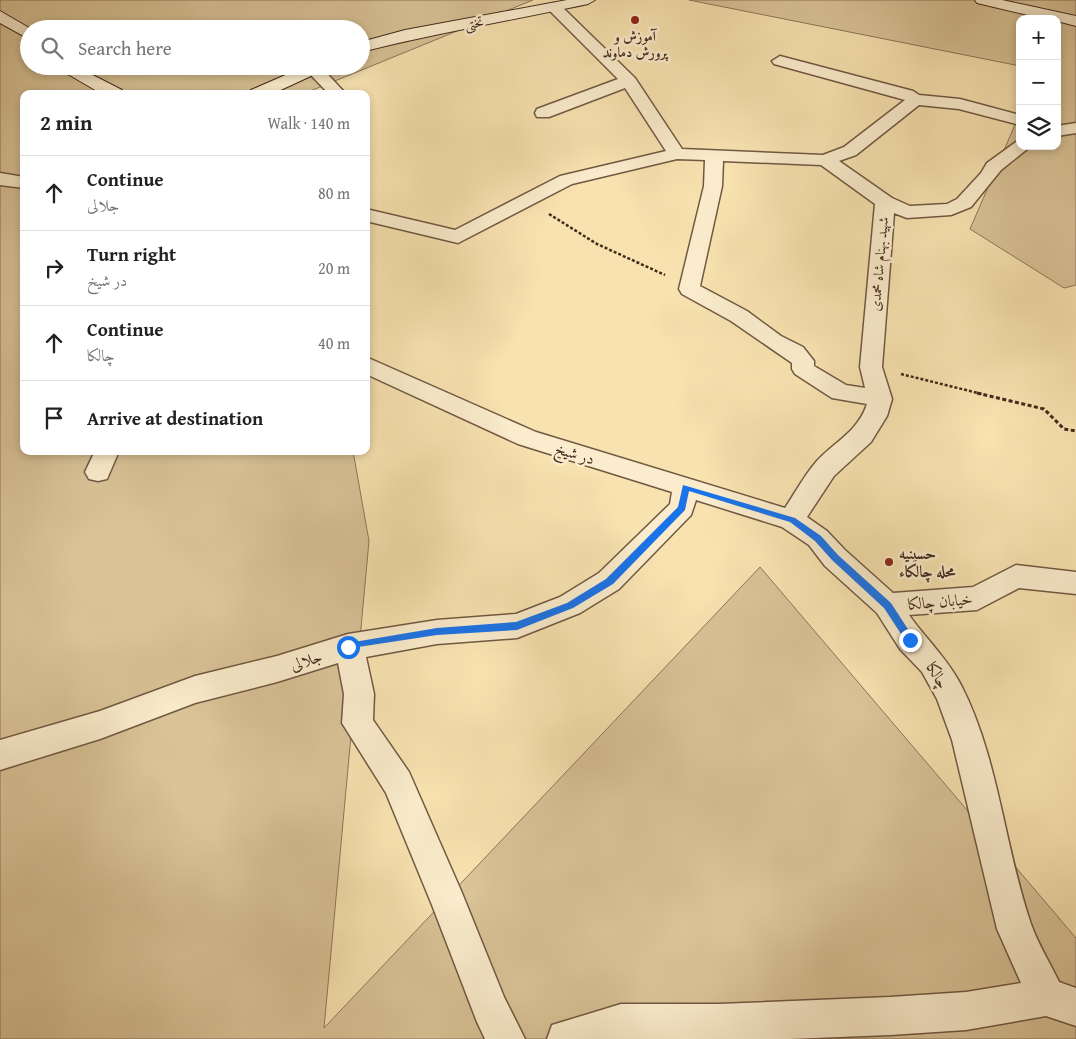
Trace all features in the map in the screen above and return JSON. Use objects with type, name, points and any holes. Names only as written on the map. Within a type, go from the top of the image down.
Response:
[{"type":"main road","points":[[982,0],[1076,21]]},
{"type":"main road","points":[[1012,0],[1076,14]]},
{"type":"main road","name":"تختی","points":[[370,45],[405,35],[577,1]]},
{"type":"main road","points":[[0,16],[20,28]]},
{"type":"main road","points":[[0,29],[20,41]]},
{"type":"main road","points":[[79,75],[108,90]]},
{"type":"main road","points":[[97,75],[123,90]]},
{"type":"main road","points":[[265,90],[300,75]]},
{"type":"street","points":[[554,7],[629,81],[677,154]]},
{"type":"street","points":[[780,61],[907,94],[915,100],[960,104],[1016,119]]},
{"type":"street","points":[[323,75],[335,90]]},
{"type":"street","points":[[543,113],[629,81]]},
{"type":"street","points":[[370,216],[458,237],[566,180],[677,154],[825,160],[850,151],[915,100]]},
{"type":"street","points":[[1061,130],[1076,128]]},
{"type":"street","points":[[885,202],[907,212],[951,209],[964,203],[989,175],[993,166],[1016,150]]},
{"type":"street","points":[[714,155],[713,186],[698,243],[689,289],[739,316],[773,341],[795,352],[803,361],[803,369],[840,392],[878,398]]},
{"type":"street","name":"شهید بهنام شاه محمدی","points":[[825,160],[885,202],[871,367]]},
{"type":"street","points":[[0,179],[20,182]]},
{"type":"street","name":"در شیخ","points":[[370,367],[527,438],[791,520]]},
{"type":"street","points":[[791,520],[825,469],[862,436],[875,416],[880,399],[878,398],[871,367]]},
{"type":"street","name":"جلالی","points":[[0,755],[100,725],[195,690],[277,669],[348,647],[437,632],[517,626],[570,605],[610,581],[682,508],[685,488]]},
{"type":"street","name":"چالکا","points":[[791,520],[818,538],[835,558],[888,605],[910,640],[932,663],[950,694],[968,740],[999,871],[1015,929],[1061,1002]]},
{"type":"street","name":"خیابان چالکا","points":[[888,605],[977,598],[1016,576],[1076,583]]},
{"type":"street","points":[[348,647],[359,689],[360,704],[356,723],[398,783],[450,905],[490,1009],[506,1039]]},
{"type":"street","points":[[566,1039],[621,1023],[719,1023],[890,1016],[1061,1002]]},
{"type":"path","points":[[526,201],[597,244],[672,278],[689,289]]},
{"type":"path","points":[[871,367],[1044,409],[1064,429],[1076,431]]},
{"type":"shaded area","points":[[0,0],[533,0],[370,67],[370,20],[20,20],[20,75],[349,75],[313,90],[20,90],[20,455],[354,455],[369,541],[324,1028],[760,567],[1076,938],[1076,1039],[0,1039]]},
{"type":"shaded area","points":[[689,0],[1076,0],[1076,285],[1064,288],[970,229],[1016,122],[1016,150],[1061,150],[1061,15],[1016,15],[1016,65]]},
{"type":"place","name":"آموزش و پرورش دماوند","points":[[635,20]]},
{"type":"place","name":"حسینیه محله چالکاء","points":[[889,562]]},
{"type":"route","points":[[348,647],[437,632],[517,626],[570,605],[610,581],[682,508],[685,488],[792,520],[818,538],[835,558],[858,576],[888,605],[910,640]]}]
